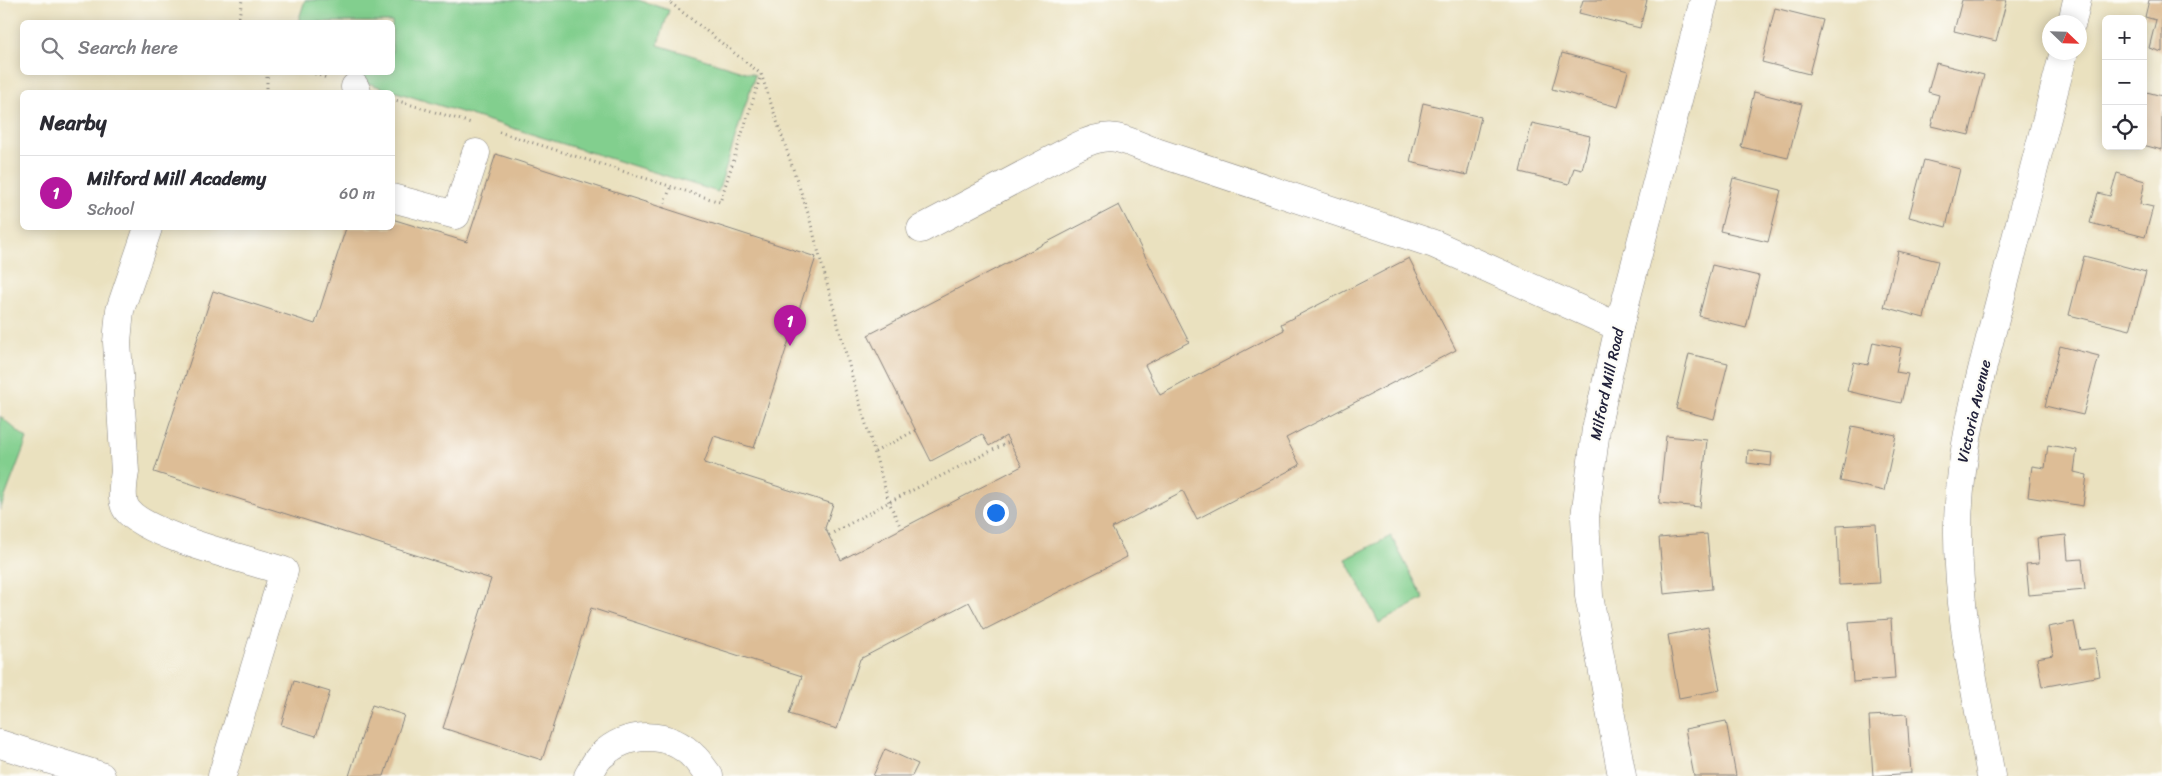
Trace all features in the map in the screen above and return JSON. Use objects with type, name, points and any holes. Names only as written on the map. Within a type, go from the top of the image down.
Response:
[{"type":"main road","name":"Milford Mill Road","points":[[1622,776],[1589,596],[1586,516],[1596,430],[1619,326],[1704,0]]},
{"type":"main road","points":[[2074,15],[2078,0]]},
{"type":"main road","name":"Victoria Avenue","points":[[1991,776],[1964,625],[1959,582],[1958,526],[1961,470],[1990,339],[2062,60]]},
{"type":"main road","points":[[921,229],[1076,146],[1094,138],[1112,136],[1434,244],[1619,326]]},
{"type":"main road","points":[[395,199],[456,214],[476,153]]},
{"type":"main road","points":[[147,230],[120,310],[117,342],[125,472],[122,491],[126,509],[142,524],[162,533],[284,571],[222,776]]},
{"type":"main road","points":[[588,776],[600,757],[619,743],[646,736],[670,741],[694,756],[709,776]]},
{"type":"main road","points":[[0,744],[100,776]]},
{"type":"path","points":[[239,20],[242,0]]},
{"type":"path","points":[[667,0],[761,74],[808,213],[890,502],[902,528]]},
{"type":"path","points":[[494,131],[720,202],[761,74]]},
{"type":"path","points":[[267,75],[267,90]]},
{"type":"path","points":[[395,100],[476,125]]},
{"type":"path","points":[[663,208],[670,186]]},
{"type":"path","points":[[875,452],[916,430]]},
{"type":"path","points":[[829,535],[1010,442]]},
{"type":"green space","points":[[305,0],[638,0],[669,10],[658,45],[755,75],[718,192],[395,92],[395,90],[341,75],[395,75],[395,20],[299,20]]},
{"type":"green space","points":[[0,416],[27,439],[0,510]]},
{"type":"green space","points":[[1391,536],[1424,599],[1379,623],[1346,559]]},
{"type":"building","points":[[1583,0],[1647,0],[1640,28],[1579,13]]},
{"type":"building","points":[[1962,0],[2007,0],[1996,41],[1954,31]]},
{"type":"building","points":[[2149,0],[2162,0],[2162,52],[2149,48],[2156,20],[2147,18],[2145,15]]},
{"type":"building","points":[[1775,8],[1823,20],[1809,74],[1762,62]]},
{"type":"building","points":[[1562,53],[1628,71],[1618,107],[1552,89]]},
{"type":"building","points":[[1936,63],[1984,75],[1969,135],[1931,126],[1939,95],[1928,92]]},
{"type":"building","points":[[1754,92],[1802,104],[1788,158],[1741,147]]},
{"type":"building","points":[[2147,92],[2162,96],[2162,150],[2147,146]]},
{"type":"building","points":[[1423,103],[1481,117],[1467,175],[1410,162]]},
{"type":"building","points":[[1532,123],[1590,136],[1582,170],[1574,168],[1569,184],[1520,172]]},
{"type":"building","points":[[496,154],[816,257],[754,448],[714,436],[704,463],[833,504],[825,528],[841,560],[1022,466],[1006,436],[989,446],[982,434],[931,461],[868,335],[1119,205],[1189,342],[1145,365],[1160,395],[1284,330],[1281,324],[1409,258],[1456,350],[1286,438],[1300,465],[1197,519],[1183,491],[1112,528],[1127,557],[984,630],[969,602],[860,659],[837,729],[789,714],[802,676],[591,608],[542,760],[443,728],[491,579],[154,472],[213,291],[315,324],[345,230],[395,230],[395,220],[467,242]]},
{"type":"building","points":[[1924,160],[1960,169],[1946,227],[1909,217]]},
{"type":"building","points":[[2117,173],[2145,181],[2140,204],[2153,207],[2145,237],[2090,223],[2098,193],[2110,196]]},
{"type":"building","points":[[1733,178],[1781,190],[1768,242],[1720,231]]},
{"type":"building","points":[[1898,251],[1938,261],[1924,318],[1884,307]]},
{"type":"building","points":[[2084,256],[2146,272],[2130,330],[2069,315]]},
{"type":"building","points":[[1712,265],[1759,276],[1746,328],[1699,316]]},
{"type":"building","points":[[1873,342],[1901,348],[1896,372],[1908,374],[1901,403],[1847,391],[1854,362],[1868,365]]},
{"type":"building","points":[[2060,346],[2099,356],[2083,415],[2045,406]]},
{"type":"building","points":[[1689,354],[1728,363],[1714,419],[1676,409]]},
{"type":"building","points":[[1852,426],[1896,435],[1884,491],[1840,481]]},
{"type":"building","points":[[1666,436],[1707,440],[1700,507],[1659,503]]},
{"type":"building","points":[[2048,445],[2077,450],[2074,472],[2087,475],[2083,506],[2028,497],[2032,466],[2045,468]]},
{"type":"building","points":[[1748,450],[1772,453],[1771,466],[1747,463]]},
{"type":"building","points":[[1876,524],[1880,583],[1839,585],[1837,526]]},
{"type":"building","points":[[1707,534],[1712,589],[1664,594],[1659,538]]},
{"type":"building","points":[[2066,535],[2068,560],[2082,559],[2085,590],[2029,595],[2026,564],[2039,563],[2037,538]]},
{"type":"building","points":[[1891,619],[1895,679],[1853,682],[1849,622]]},
{"type":"building","points":[[2074,622],[2080,650],[2095,648],[2100,676],[2042,687],[2037,658],[2053,655],[2048,627]]},
{"type":"building","points":[[1708,627],[1720,690],[1679,698],[1668,635]]},
{"type":"building","points":[[294,681],[330,692],[316,736],[281,725]]},
{"type":"building","points":[[372,705],[404,715],[384,776],[349,776]]},
{"type":"building","points":[[1907,714],[1911,773],[1873,776],[1869,716]]},
{"type":"building","points":[[1726,721],[1736,776],[1694,776],[1685,729]]},
{"type":"building","points":[[885,749],[918,764],[912,776],[873,776]]},
{"type":"place","name":"Milford Mill Academy","points":[[790,346]]}]
